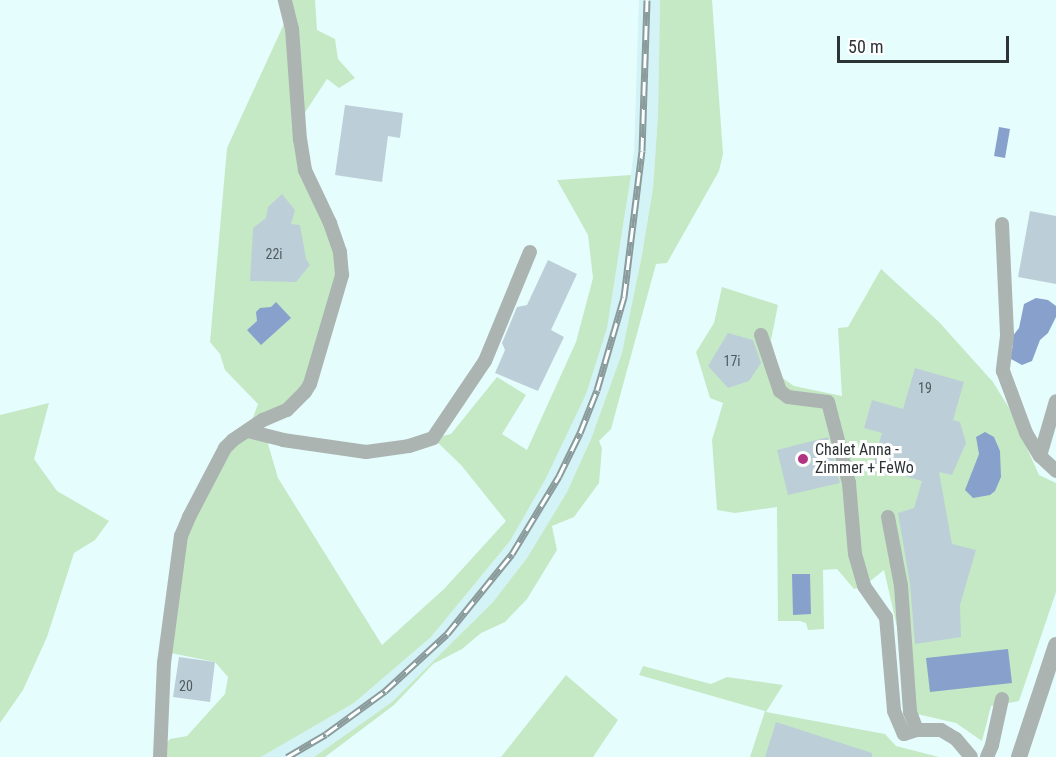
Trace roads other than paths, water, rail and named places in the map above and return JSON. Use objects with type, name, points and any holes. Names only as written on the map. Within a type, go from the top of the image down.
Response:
[{"type":"street","points":[[1019,757],[1056,645]]},
{"type":"lane","points":[[160,757],[164,663],[181,536],[220,457],[233,440],[296,403],[310,384],[342,275],[340,252],[330,223],[305,170],[300,140],[292,29],[285,0]]},
{"type":"lane","points":[[1002,224],[1006,336],[1003,371],[1026,433],[1040,456],[1056,471]]},
{"type":"lane","points":[[248,431],[283,441],[366,452],[409,446],[433,438],[485,361],[530,252]]},
{"type":"lane","points":[[761,335],[780,391],[788,397],[828,402],[849,483],[855,554],[864,586],[886,617],[894,711],[904,734],[917,730],[942,730],[956,739],[971,757]]},
{"type":"lane","points":[[1040,456],[1056,402]]},
{"type":"lane","points":[[888,517],[902,586],[910,712],[917,730]]},
{"type":"lane","points":[[987,757],[992,745],[1002,699]]},
{"type":"water","points":[[999,127],[1010,129],[1005,158],[994,156]]},
{"type":"water","points":[[1036,298],[1048,300],[1056,306],[1056,317],[1048,333],[1040,340],[1032,361],[1022,365],[1009,358],[1013,346],[1012,337],[1019,328],[1024,304]]},
{"type":"water","points":[[276,302],[291,318],[261,345],[247,330],[257,321],[256,312],[260,308],[271,307]]},
{"type":"water","points":[[985,432],[994,437],[1000,451],[1001,477],[995,491],[990,495],[973,498],[965,490],[979,454],[976,437]]},
{"type":"water","points":[[792,574],[810,574],[811,614],[793,615]]},
{"type":"water","points":[[1008,649],[1012,683],[930,692],[926,658]]},
{"type":"railway","points":[[287,757],[326,734],[385,691],[447,634],[512,554],[559,476],[580,433],[597,390],[624,297],[642,151],[647,0]]},
{"type":"place","name":"Chalet Anna - Zimmer + FeWo","points":[[803,459]]}]
